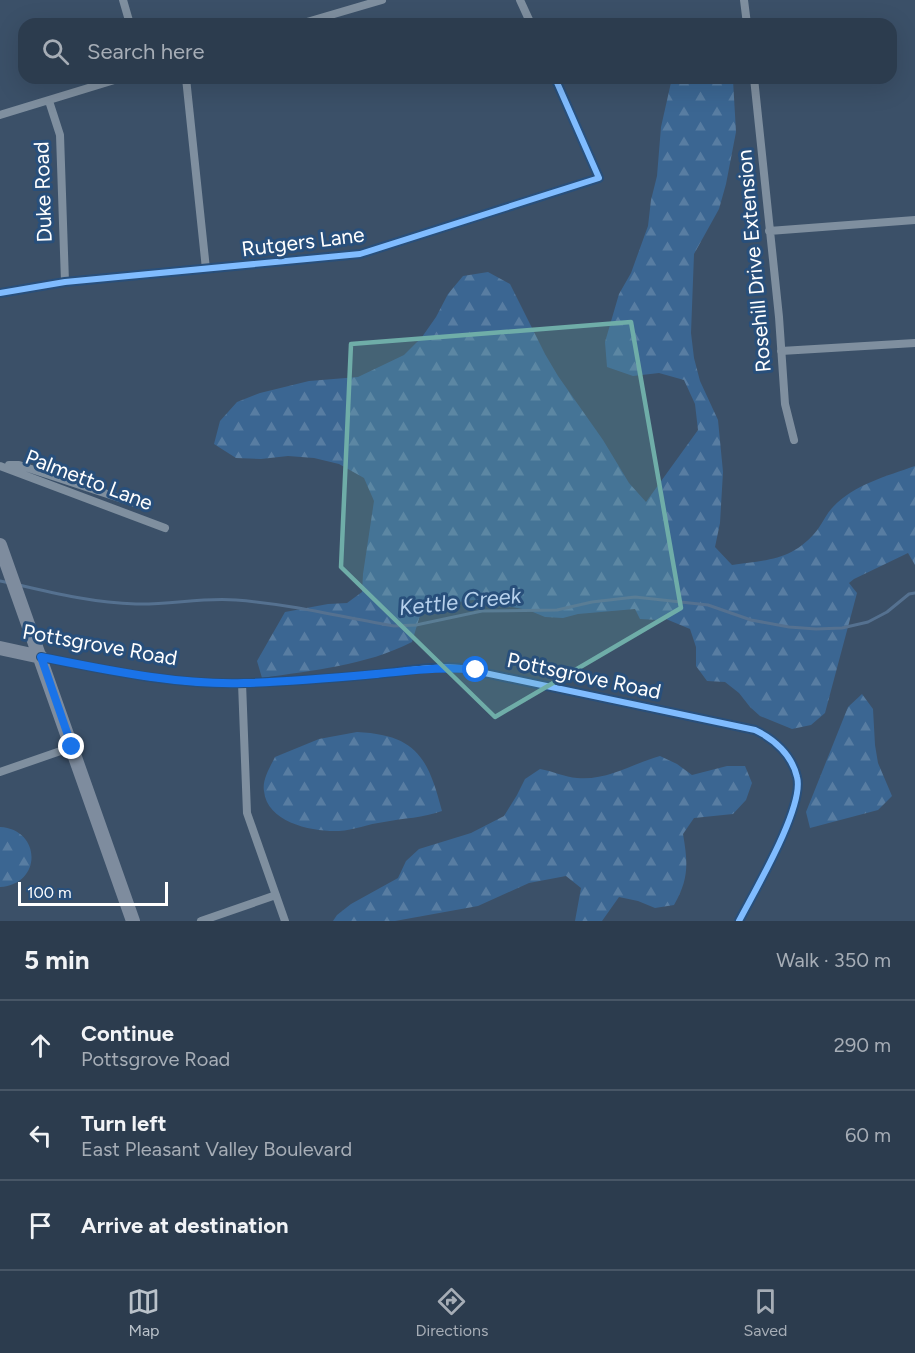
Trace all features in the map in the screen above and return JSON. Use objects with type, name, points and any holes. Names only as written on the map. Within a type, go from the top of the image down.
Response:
[{"type":"main road","points":[[0,545],[133,921]]},
{"type":"main road","name":"Pottsgrove Road","points":[[0,648],[41,657]]},
{"type":"street","points":[[123,0],[128,18]]},
{"type":"street","points":[[320,18],[382,0]]},
{"type":"street","points":[[520,0],[528,18]]},
{"type":"street","points":[[744,0],[746,18]]},
{"type":"street","points":[[0,115],[102,84]]},
{"type":"street","points":[[187,84],[206,269]]},
{"type":"street","name":"Rutgers Lane","points":[[0,292],[65,282],[360,254],[599,178],[558,84]]},
{"type":"street","name":"Rosehill Drive Extension","points":[[755,84],[781,351],[784,404],[794,440]]},
{"type":"street","name":"Duke Road","points":[[49,101],[60,135],[65,282]]},
{"type":"street","points":[[769,231],[915,220]]},
{"type":"street","points":[[781,351],[915,343]]},
{"type":"street","points":[[0,466],[19,465],[147,507]]},
{"type":"street","name":"Palmetto Lane","points":[[0,466],[165,528]]},
{"type":"street","name":"Pottsgrove Road","points":[[41,657],[152,677],[196,682],[242,683],[333,678],[451,667],[476,670],[755,730],[776,743],[787,757],[797,777],[798,794],[795,807],[739,921]]},
{"type":"street","points":[[242,683],[247,813],[285,921]]},
{"type":"street","points":[[0,772],[72,747]]},
{"type":"street","points":[[201,921],[276,895]]},
{"type":"highlighted area","points":[[631,322],[681,608],[495,717],[341,567],[351,344]]},
{"type":"green space","points":[[671,84],[733,84],[736,132],[726,184],[719,209],[694,254],[691,333],[694,358],[700,381],[718,420],[723,472],[720,523],[715,547],[732,565],[769,560],[790,553],[809,539],[831,509],[851,492],[915,466],[915,565],[908,553],[849,583],[857,593],[825,713],[811,725],[792,729],[760,716],[739,693],[725,682],[707,681],[696,666],[696,647],[690,629],[666,619],[640,619],[635,609],[578,614],[563,618],[545,617],[528,610],[473,600],[438,605],[421,612],[412,642],[394,650],[357,662],[262,678],[257,661],[285,612],[347,603],[362,592],[374,501],[364,478],[339,464],[314,458],[288,456],[261,459],[236,458],[214,444],[220,421],[237,402],[260,393],[309,381],[358,377],[404,355],[422,337],[448,294],[463,276],[488,272],[510,284],[558,376],[603,440],[629,483],[646,502],[698,430],[695,404],[684,380],[659,373],[633,376],[607,367],[605,342],[619,294],[631,273],[648,226],[657,176],[661,127]]},
{"type":"green space","points":[[862,694],[873,709],[878,763],[892,796],[878,810],[810,828],[806,812],[848,707]]},
{"type":"green space","points":[[357,732],[394,738],[407,744],[417,753],[431,777],[442,811],[421,817],[328,831],[293,823],[273,811],[267,802],[264,782],[275,757],[319,739]]},
{"type":"green space","points":[[660,756],[677,764],[692,775],[727,766],[745,766],[752,783],[746,800],[733,814],[694,818],[683,834],[686,854],[685,879],[674,905],[655,908],[619,897],[602,921],[575,921],[581,888],[566,876],[529,883],[478,906],[395,921],[333,921],[351,904],[398,878],[406,861],[419,849],[471,833],[504,816],[525,779],[540,769],[572,777],[598,777]]},
{"type":"green space","points":[[0,827],[14,830],[23,837],[32,857],[30,867],[24,877],[14,884],[0,887]]},
{"type":"waterway","name":"Kettle Creek","points":[[0,581],[10,583]]},
{"type":"waterway","name":"Kettle Creek","points":[[19,585],[107,602],[149,604],[224,599],[256,602],[394,626],[416,625],[482,611],[557,610],[592,602],[635,597],[708,605],[751,620],[789,627],[842,628],[868,622],[887,612],[909,594],[915,593]]},
{"type":"cycle path","points":[[0,293],[65,282],[360,254],[599,178],[558,84]]},
{"type":"cycle path","points":[[41,657],[168,680],[220,683],[296,681],[430,668],[461,668],[755,730],[769,738],[787,755],[795,769],[797,790],[793,808],[777,849],[739,921]]},
{"type":"route","points":[[72,747],[41,657],[152,677],[196,682],[242,683],[333,678],[451,667],[476,670]]}]
